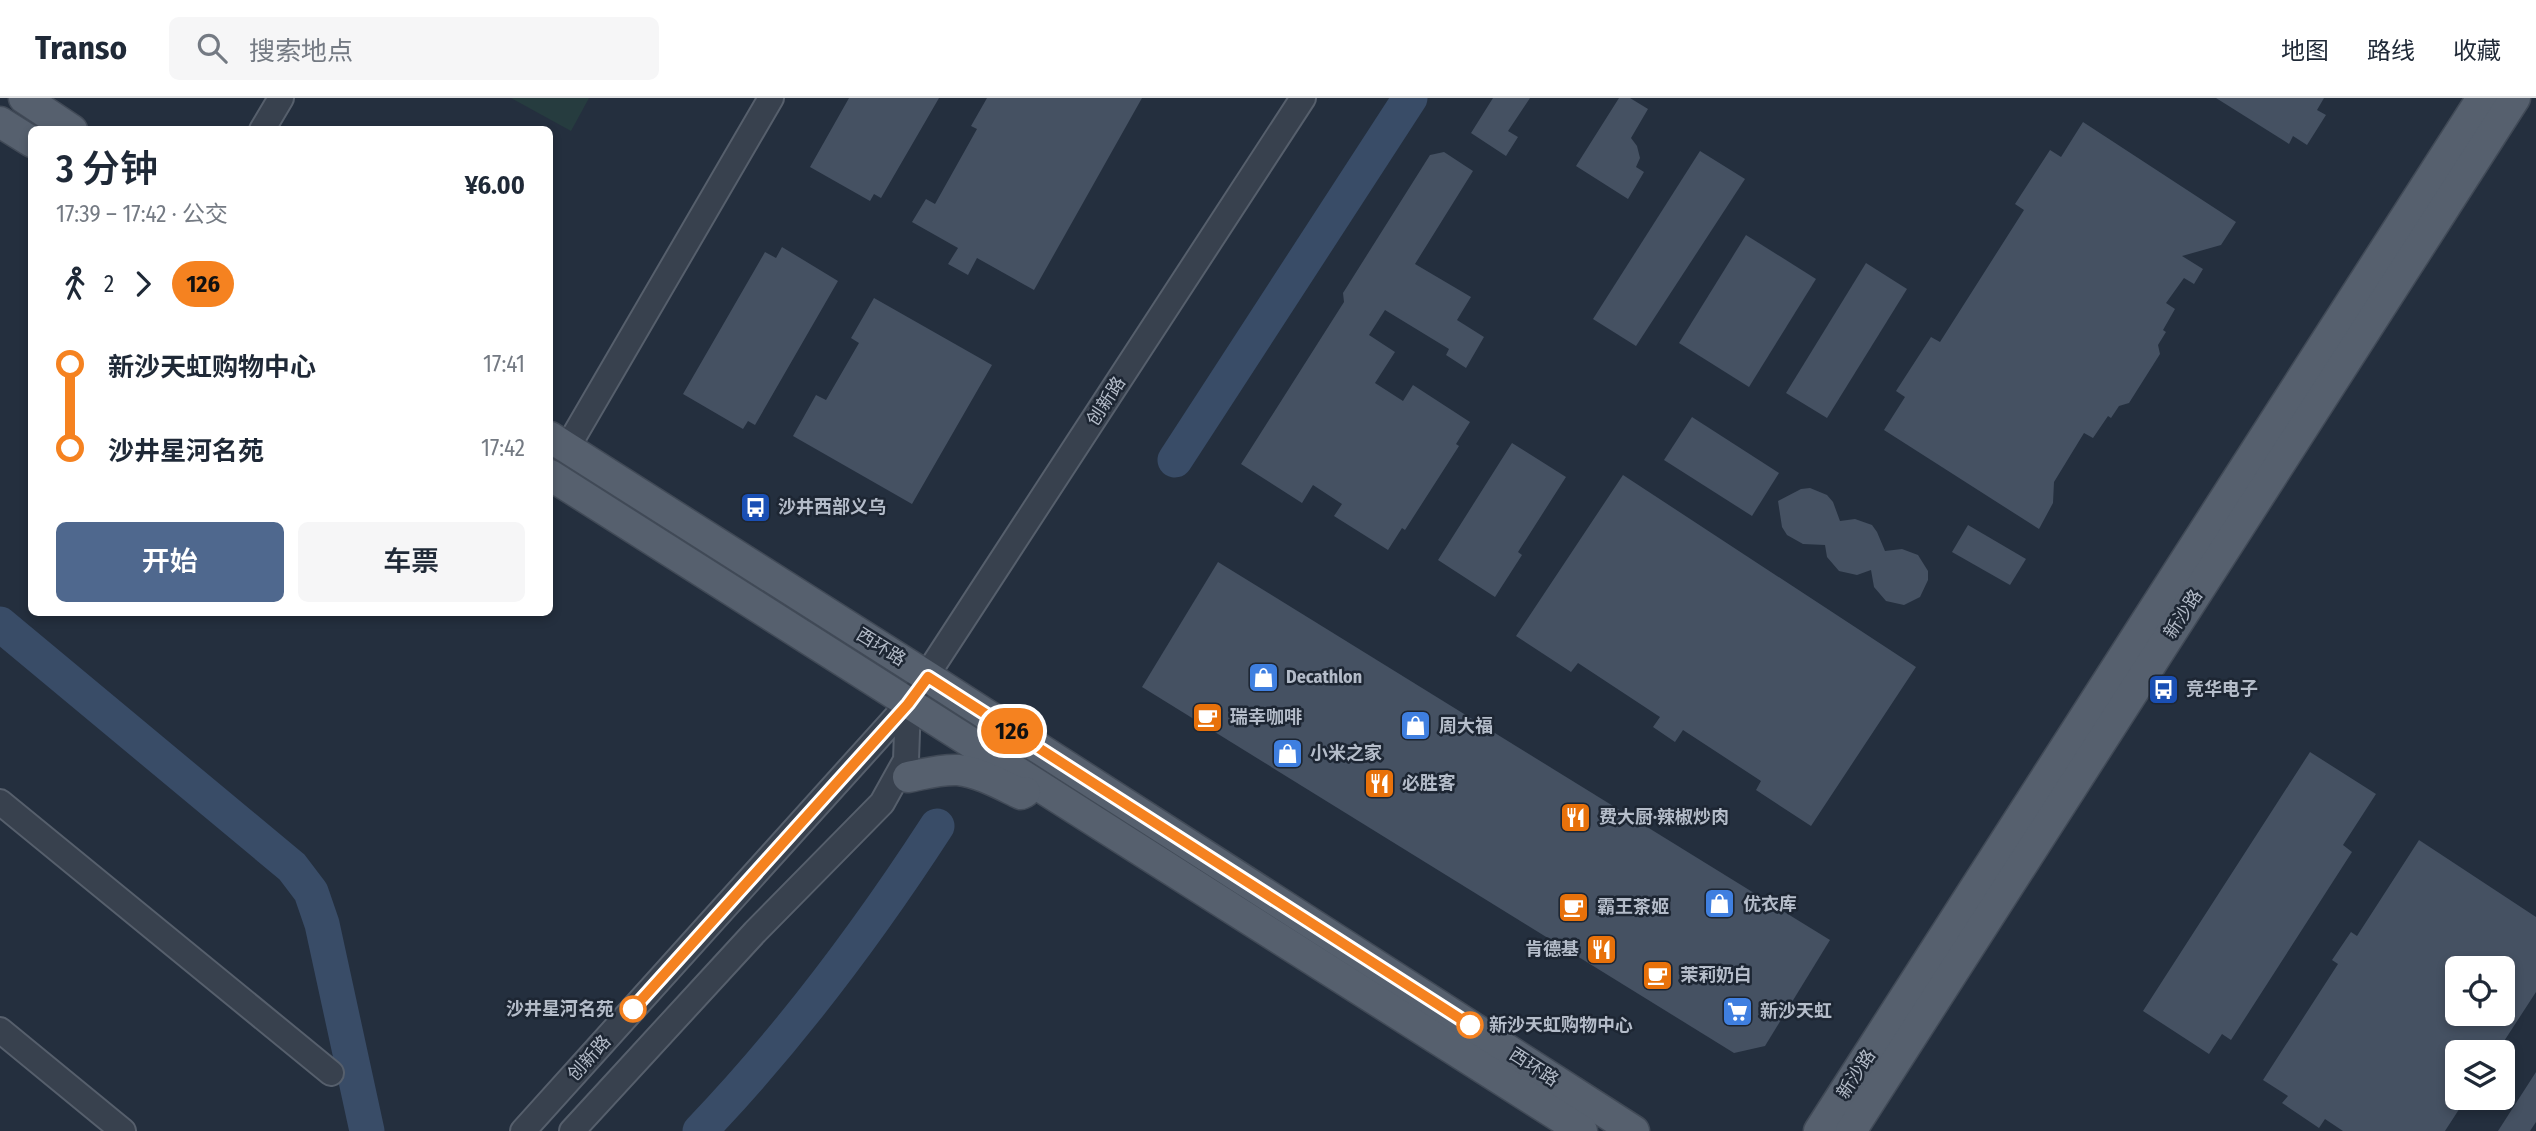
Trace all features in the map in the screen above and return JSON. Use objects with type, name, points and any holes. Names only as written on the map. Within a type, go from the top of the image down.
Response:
[{"type":"main road","points":[[24,98],[66,126]]},
{"type":"main road","name":"新沙路","points":[[1819,1131],[2482,98]]},
{"type":"main road","name":"新沙路","points":[[1851,1131],[2515,98]]},
{"type":"main road","points":[[0,122],[28,140]]},
{"type":"main road","name":"西环路","points":[[558,443],[928,677],[1634,1131]]},
{"type":"main road","name":"西环路","points":[[553,477],[1582,1131]]},
{"type":"main road","points":[[908,777],[960,770],[1021,794],[1039,787]]},
{"type":"street","points":[[264,126],[281,98]]},
{"type":"street","points":[[558,443],[771,98]]},
{"type":"street","name":"创新路","points":[[523,1131],[908,704],[1303,98]]},
{"type":"street","name":"创新路","points":[[572,1131],[755,932],[882,803],[906,760],[908,704]]},
{"type":"street","points":[[0,802],[331,1073]]},
{"type":"street","points":[[0,1030],[123,1131]]},
{"type":"green space","points":[[511,98],[589,98],[571,131]]},
{"type":"building","points":[[849,98],[939,98],[881,198],[874,194],[870,201],[810,167]]},
{"type":"building","points":[[987,98],[1142,98],[1034,290],[977,258],[968,275],[948,264],[958,248],[912,222],[926,199],[935,204],[977,129],[971,126]]},
{"type":"building","points":[[1493,98],[1530,98],[1508,131],[1518,137],[1506,156],[1471,133]]},
{"type":"building","points":[[1619,98],[1630,98],[1648,109],[1631,138],[1637,146],[1640,158],[1636,167],[1644,172],[1628,199],[1576,166]]},
{"type":"building","points":[[2216,98],[2324,98],[2317,110],[2326,115],[2307,145],[2293,136],[2289,144]]},
{"type":"building","points":[[2083,122],[2236,222],[2221,245],[2182,256],[2203,269],[2194,284],[2184,278],[2166,303],[2175,309],[2158,345],[2160,354],[2129,403],[2119,406],[2111,418],[2108,416],[2093,438],[2084,433],[2054,482],[2053,503],[2039,529],[1884,430],[1905,397],[1896,391],[1931,337],[1940,342],[2024,210],[2015,204],[2050,150],[2061,157]]},
{"type":"building","points":[[1700,151],[1745,179],[1636,346],[1593,319]]},
{"type":"building","points":[[1444,152],[1473,171],[1415,264],[1471,297],[1457,320],[1484,337],[1466,368],[1446,355],[1449,349],[1385,310],[1369,335],[1395,352],[1375,383],[1403,401],[1413,385],[1470,422],[1456,444],[1459,446],[1405,530],[1402,528],[1388,550],[1334,516],[1342,504],[1313,485],[1302,503],[1241,464],[1344,302],[1343,293],[1430,155]]},
{"type":"building","points":[[1746,235],[1816,279],[1749,387],[1679,343]]},
{"type":"building","points":[[782,247],[838,281],[755,425],[748,421],[743,429],[683,394],[765,252],[776,258]]},
{"type":"building","points":[[1866,263],[1907,289],[1827,418],[1786,393]]},
{"type":"building","points":[[874,298],[992,365],[912,504],[793,436],[816,395],[826,400],[859,343],[851,338]]},
{"type":"building","points":[[1692,417],[1779,473],[1752,516],[1664,460]]},
{"type":"building","points":[[1512,443],[1566,477],[1518,552],[1522,555],[1495,597],[1438,560]]},
{"type":"building","points":[[1623,475],[1916,667],[1811,826],[1756,790],[1761,781],[1683,730],[1675,742],[1653,727],[1660,717],[1578,663],[1571,672],[1516,636]]},
{"type":"building","points":[[1810,488],[1827,495],[1833,502],[1840,521],[1855,519],[1872,525],[1885,551],[1902,549],[1918,555],[1928,571],[1928,580],[1920,597],[1904,605],[1886,601],[1874,587],[1871,570],[1857,575],[1839,571],[1827,557],[1825,545],[1803,544],[1787,535],[1782,527],[1778,501],[1801,489]]},
{"type":"building","points":[[1968,525],[2026,559],[2010,585],[1952,552]]},
{"type":"building","name":"新沙天虹购物中心","points":[[1218,562],[1830,940],[1765,1046],[1734,1053],[1142,687]]},
{"type":"building","points":[[2310,752],[2376,794],[2343,845],[2352,852],[2231,1040],[2222,1034],[2209,1054],[2143,1011]]},
{"type":"building","points":[[2419,840],[2536,917],[2536,992],[2515,1024],[2515,956],[2445,956],[2445,1026],[2514,1026],[2505,1040],[2445,1040],[2445,1110],[2459,1110],[2445,1131],[2343,1131],[2325,1119],[2319,1128],[2282,1103],[2288,1096],[2263,1080],[2338,964],[2332,960],[2351,932],[2357,936]]},
{"type":"building","points":[[2536,1072],[2536,1122],[2530,1131],[2498,1131],[2512,1110],[2515,1110],[2515,1105]]},
{"type":"waterway","points":[[1175,460],[1410,98]]},
{"type":"waterway","points":[[0,624],[292,867],[311,892],[322,924],[367,1131]]},
{"type":"waterway","points":[[700,1131],[765,1059],[826,984],[937,826]]},
{"type":"bus line","name":"126","points":[[633,1009],[908,704],[928,677],[1470,1025]]},
{"type":"place","name":"沙井西部义乌","points":[[755,507]]},
{"type":"place","name":"Decathlon","points":[[1263,677]]},
{"type":"place","name":"竞华电子","points":[[2163,689]]},
{"type":"place","name":"瑞幸咖啡","points":[[1207,717]]},
{"type":"place","name":"周大福","points":[[1416,726]]},
{"type":"place","name":"小米之家","points":[[1287,753]]},
{"type":"place","name":"必胜客","points":[[1379,783]]},
{"type":"place","name":"费大厨·辣椒炒肉","points":[[1576,817]]},
{"type":"place","name":"优衣库","points":[[1720,904]]},
{"type":"place","name":"霸王茶姬","points":[[1574,907]]},
{"type":"place","name":"肯德基","points":[[1602,949]]},
{"type":"place","name":"茉莉奶白","points":[[1657,975]]},
{"type":"place","name":"沙井星河名苑","points":[[633,1009]]},
{"type":"place","name":"新沙天虹","points":[[1737,1011]]},
{"type":"place","name":"新沙天虹购物中心","points":[[1470,1025]]}]
